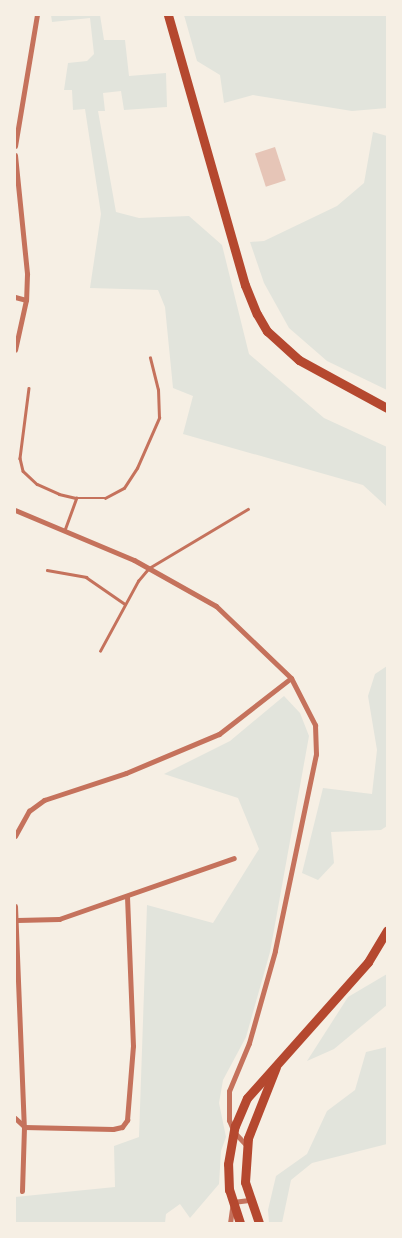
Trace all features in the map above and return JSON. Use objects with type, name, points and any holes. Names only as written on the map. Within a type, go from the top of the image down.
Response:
[{"type":"main road","points":[[168,15],[245,285],[257,314],[268,331],[299,360],[387,408]]},
{"type":"main road","points":[[240,1223],[233,1202],[228,1164],[234,1132],[247,1098],[280,1058],[368,962],[387,930]]},
{"type":"main road","points":[[259,1223],[244,1182],[247,1146],[256,1115],[280,1058]]},
{"type":"street","points":[[15,146],[37,15]]},
{"type":"street","points":[[15,156],[27,274],[26,300],[15,350]]},
{"type":"street","points":[[15,297],[26,300]]},
{"type":"street","points":[[15,510],[65,529],[148,568],[216,606],[291,678],[314,725],[316,754],[275,951],[249,1043],[229,1091],[227,1108],[234,1132],[247,1146]]},
{"type":"street","points":[[15,836],[29,811],[44,800],[126,773],[219,734],[291,678]]},
{"type":"street","points":[[17,920],[59,919],[234,858]]},
{"type":"street","points":[[15,1118],[24,1127],[113,1129],[122,1128],[127,1120],[133,1046],[127,896]]},
{"type":"street","points":[[15,906],[24,1127],[22,1191]]},
{"type":"street","points":[[230,1223],[233,1202],[249,1200]]},
{"type":"lane","points":[[28,388],[20,458],[22,471],[38,484],[76,498],[105,498],[124,488],[137,468],[159,418],[158,390],[150,358]]},
{"type":"lane","points":[[65,529],[76,498]]},
{"type":"lane","points":[[100,651],[148,568],[248,509]]},
{"type":"lane","points":[[47,570],[86,577],[126,604]]},
{"type":"shaded area","points":[[51,15],[100,15],[104,40],[125,40],[129,76],[166,73],[167,107],[124,110],[121,91],[103,93],[105,111],[98,111],[116,212],[139,218],[189,216],[222,245],[249,354],[324,418],[387,447],[387,507],[363,485],[183,434],[193,396],[173,388],[165,307],[158,290],[90,288],[101,214],[85,109],[73,110],[72,90],[64,90],[68,63],[87,61],[94,54],[90,18],[52,22]]},
{"type":"shaded area","points":[[184,15],[387,15],[387,108],[352,111],[253,95],[224,103],[220,75],[197,61]]},
{"type":"shaded area","points":[[373,132],[387,136],[387,390],[327,361],[289,328],[264,283],[250,242],[264,241],[337,206],[364,183]]},
{"type":"shaded area","points":[[387,666],[387,826],[381,830],[331,832],[334,863],[318,880],[302,873],[323,788],[372,794],[377,750],[368,696],[375,674]]},
{"type":"shaded area","points":[[284,696],[300,713],[309,736],[270,952],[246,1037],[223,1080],[219,1103],[226,1137],[221,1151],[219,1184],[190,1218],[180,1204],[166,1214],[165,1223],[15,1223],[15,1197],[115,1187],[114,1146],[139,1137],[147,905],[213,923],[259,849],[238,798],[164,774],[230,741]]},
{"type":"shaded area","points":[[387,974],[387,1005],[334,1049],[307,1061],[348,997]]},
{"type":"shaded area","points":[[387,1047],[387,1144],[312,1163],[291,1180],[282,1223],[269,1223],[268,1210],[276,1176],[307,1154],[327,1111],[355,1090],[366,1052]]},
{"type":"building","points":[[275,147],[286,180],[266,187],[255,153]]}]
